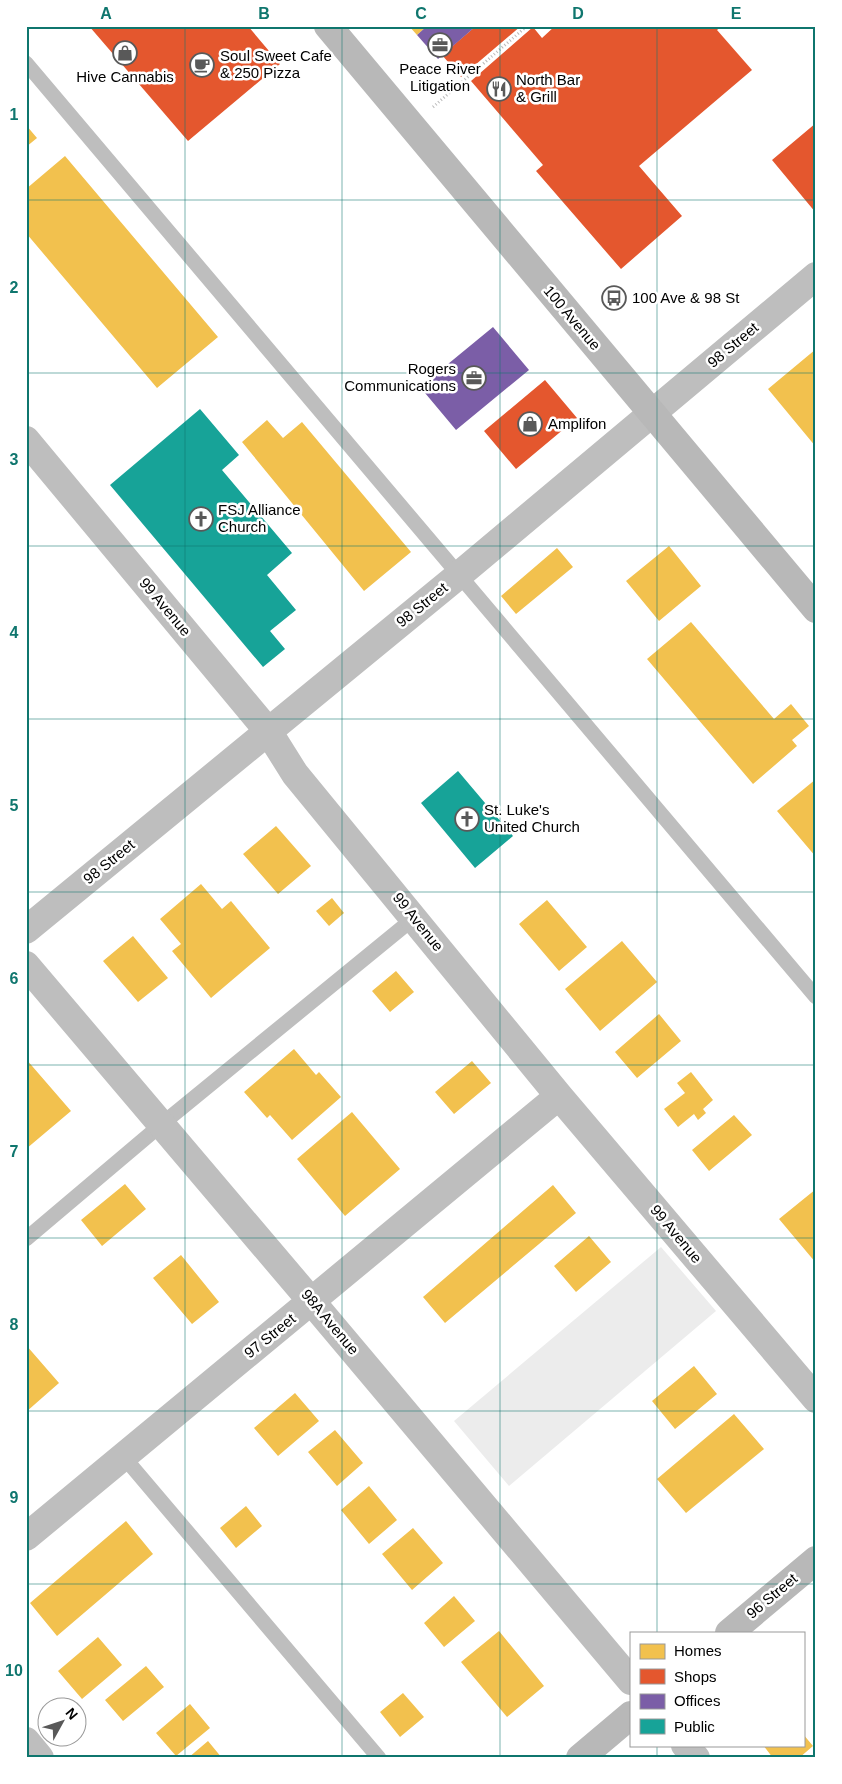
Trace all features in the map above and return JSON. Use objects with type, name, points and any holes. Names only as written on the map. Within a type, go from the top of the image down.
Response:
[{"type":"main road","name":"100 Avenue","points":[[328,26],[816,609]]},
{"type":"main road","name":"96 Street","points":[[730,1632],[816,1560]]},
{"type":"main road","points":[[580,1758],[630,1716]]},
{"type":"street","name":"98 Street","points":[[26,930],[459,575],[816,276]]},
{"type":"street","name":"99 Avenue","points":[[26,440],[268,732],[294,774],[559,1096],[816,1400]]},
{"type":"street","name":"98A Avenue","points":[[26,965],[630,1680]]},
{"type":"street","name":"97 Street","points":[[26,1537],[559,1096]]},
{"type":"street","points":[[26,1741],[40,1758]]},
{"type":"street","points":[[686,1746],[696,1758]]},
{"type":"lane","points":[[26,63],[816,996]]},
{"type":"lane","points":[[26,1239],[162,1124],[414,918]]},
{"type":"lane","points":[[123,1456],[379,1758]]},
{"type":"path","points":[[411,126],[527,26]]},
{"type":"shaded area","points":[[661,1247],[716,1311],[509,1486],[454,1421]]},
{"type":"building: Homes","points":[[409,26],[427,26],[417,35]]},
{"type":"building: Homes","points":[[26,125],[37,138],[26,147]]},
{"type":"building: Homes","points":[[65,156],[218,337],[157,388],[26,233],[26,189]]},
{"type":"building: Homes","points":[[816,349],[816,447],[768,389]]},
{"type":"building: Homes","points":[[267,420],[283,438],[302,422],[411,552],[364,591],[242,442]]},
{"type":"building: Homes","points":[[669,546],[701,586],[659,621],[626,581]]},
{"type":"building: Homes","points":[[557,548],[573,567],[516,614],[501,596]]},
{"type":"building: Homes","points":[[691,622],[774,719],[791,704],[809,726],[792,740],[797,746],[753,784],[647,659]]},
{"type":"building: Homes","points":[[816,779],[816,857],[777,811]]},
{"type":"building: Homes","points":[[276,826],[311,866],[278,894],[243,854]]},
{"type":"building: Homes","points":[[201,884],[222,909],[231,901],[270,948],[211,998],[172,951],[181,944],[160,919]]},
{"type":"building: Homes","points":[[332,898],[344,913],[329,926],[316,911]]},
{"type":"building: Homes","points":[[547,900],[587,947],[559,971],[519,924]]},
{"type":"building: Homes","points":[[133,936],[168,978],[138,1002],[103,961]]},
{"type":"building: Homes","points":[[622,941],[657,982],[600,1031],[565,989]]},
{"type":"building: Homes","points":[[396,971],[414,992],[390,1012],[372,991]]},
{"type":"building: Homes","points":[[659,1014],[681,1041],[637,1078],[615,1052]]},
{"type":"building: Homes","points":[[294,1049],[316,1075],[319,1072],[341,1097],[292,1140],[270,1115],[267,1118],[244,1092]]},
{"type":"building: Homes","points":[[26,1059],[71,1111],[26,1149]]},
{"type":"building: Homes","points":[[472,1061],[491,1083],[454,1114],[435,1092]]},
{"type":"building: Homes","points":[[691,1072],[713,1100],[703,1109],[706,1113],[698,1120],[694,1114],[678,1127],[664,1109],[685,1093],[677,1083]]},
{"type":"building: Homes","points":[[352,1112],[400,1169],[345,1216],[297,1159]]},
{"type":"building: Homes","points":[[734,1115],[752,1135],[709,1171],[692,1150]]},
{"type":"building: Homes","points":[[125,1184],[146,1209],[102,1246],[81,1220]]},
{"type":"building: Homes","points":[[553,1185],[576,1213],[445,1323],[423,1297]]},
{"type":"building: Homes","points":[[816,1189],[816,1263],[779,1219]]},
{"type":"building: Homes","points":[[589,1236],[611,1262],[576,1292],[554,1266]]},
{"type":"building: Homes","points":[[181,1255],[219,1302],[192,1324],[153,1278]]},
{"type":"building: Homes","points":[[26,1345],[59,1383],[26,1412]]},
{"type":"building: Homes","points":[[694,1366],[717,1394],[675,1429],[652,1401]]},
{"type":"building: Homes","points":[[295,1393],[319,1421],[278,1456],[254,1428]]},
{"type":"building: Homes","points":[[734,1414],[764,1449],[686,1513],[657,1479]]},
{"type":"building: Homes","points":[[335,1430],[363,1463],[337,1486],[308,1452]]},
{"type":"building: Homes","points":[[369,1486],[397,1520],[369,1544],[341,1510]]},
{"type":"building: Homes","points":[[246,1506],[262,1526],[236,1548],[220,1528]]},
{"type":"building: Homes","points":[[126,1521],[153,1554],[57,1636],[30,1603]]},
{"type":"building: Homes","points":[[413,1528],[443,1563],[412,1590],[382,1554]]},
{"type":"building: Homes","points":[[454,1596],[475,1621],[444,1647],[424,1623]]},
{"type":"building: Homes","points":[[499,1631],[544,1686],[507,1717],[461,1662]]},
{"type":"building: Homes","points":[[98,1637],[122,1665],[86,1696],[79,1696],[58,1671]]},
{"type":"building: Homes","points":[[146,1666],[164,1687],[123,1721],[105,1700]]},
{"type":"building: Homes","points":[[403,1693],[424,1717],[400,1737],[380,1712]]},
{"type":"building: Homes","points":[[190,1704],[210,1728],[176,1756],[156,1733]]},
{"type":"building: Homes","points":[[804,1735],[813,1746],[799,1758],[773,1758],[764,1746],[804,1746]]},
{"type":"building: Homes","points":[[208,1741],[222,1758],[188,1758]]},
{"type":"building: Shops","points":[[89,26],[248,26],[280,64],[188,141]]},
{"type":"building: Shops","points":[[476,26],[521,26],[461,77],[442,55]]},
{"type":"building: Shops","points":[[555,26],[722,26],[717,30],[752,70],[639,166],[682,216],[621,269],[536,171],[543,165],[471,81],[533,27],[542,38]]},
{"type":"building: Shops","points":[[816,123],[816,213],[772,160]]},
{"type":"building: Shops","name":"Amplifon","points":[[545,380],[577,418],[516,469],[484,431]]},
{"type":"building: Offices","name":"Peace River Litigation","points":[[427,26],[476,26],[438,59],[417,35]]},
{"type":"building: Offices","name":"Rogers Communications","points":[[493,327],[529,370],[456,430],[420,387]]},
{"type":"building: Public","name":"FSJ Alliance Church","points":[[200,409],[239,455],[222,470],[292,553],[267,575],[296,610],[270,631],[285,649],[263,667],[110,485]]},
{"type":"building: Public","name":"St. Luke's United Church","points":[[458,771],[513,836],[475,868],[421,803]]},
{"type":"place","name":"Peace River Litigation","points":[[440,45]]},
{"type":"place","name":"Hive Cannabis","points":[[125,53]]},
{"type":"place","name":"Soul Sweet Cafe & 250 Pizza","points":[[202,65]]},
{"type":"place","name":"North Bar & Grill","points":[[499,89]]},
{"type":"place","name":"100 Ave & 98 St","points":[[614,298]]},
{"type":"place","name":"Rogers Communications","points":[[474,378]]},
{"type":"place","name":"Amplifon","points":[[530,424]]},
{"type":"place","name":"FSJ Alliance Church","points":[[201,519]]},
{"type":"place","name":"St. Luke's United Church","points":[[467,819]]}]
